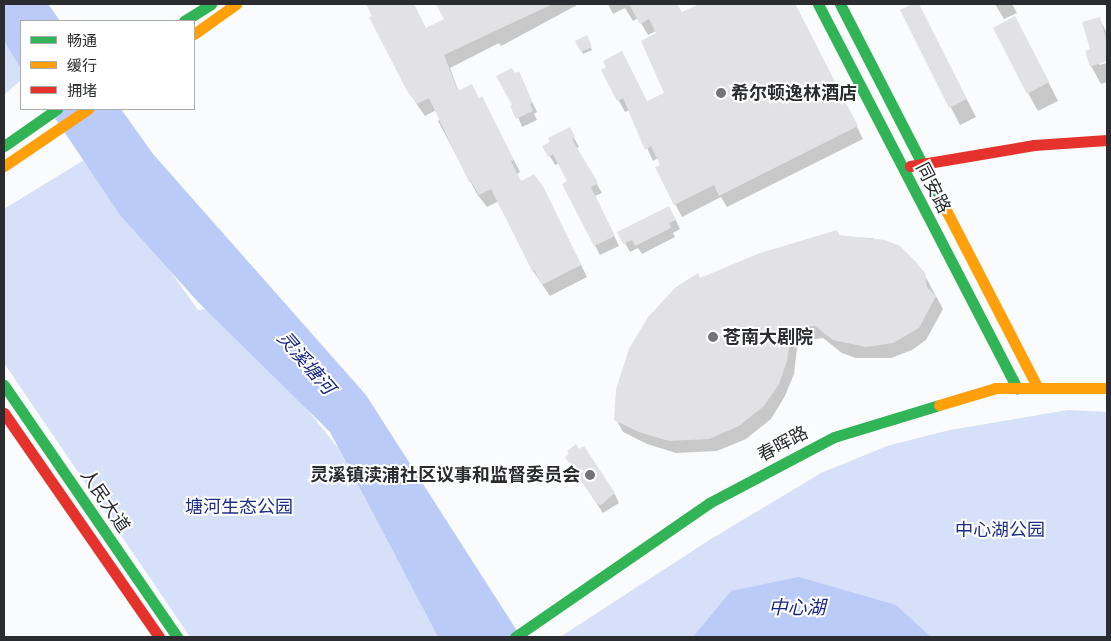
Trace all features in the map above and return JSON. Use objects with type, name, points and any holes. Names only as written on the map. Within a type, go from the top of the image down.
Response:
[{"type":"street","points":[[186,20],[210,4]]},
{"type":"street","points":[[195,33],[236,4]]},
{"type":"street","name":"同安路","points":[[818,4],[1016,388]]},
{"type":"street","name":"同安路","points":[[840,4],[1038,388]]},
{"type":"street","points":[[4,146],[56,110]]},
{"type":"street","points":[[4,166],[86,110]]},
{"type":"street","points":[[903,168],[921,162],[1034,145],[1107,140]]},
{"type":"street","name":"人民大道","points":[[4,385],[177,637]]},
{"type":"street","name":"春晖路","points":[[515,637],[710,503],[834,437],[996,388],[1107,388]]},
{"type":"street","name":"人民大道","points":[[4,412],[159,637]]},
{"type":"green space","points":[[4,41],[20,67],[20,81],[4,95]]},
{"type":"green space","name":"塘河生态公园","points":[[89,157],[198,310],[225,307],[338,448],[438,637],[190,637],[4,363],[4,209]]},
{"type":"green space","name":"中心湖公园","points":[[1068,410],[1107,412],[1107,637],[560,637],[711,539],[821,473],[887,446],[950,430]]},
{"type":"water","points":[[4,4],[48,4],[59,20],[20,20],[20,67],[4,41]]},
{"type":"water","name":"灵溪塘河","points":[[50,110],[122,110],[153,154],[366,395],[521,637],[438,637],[330,432],[199,303],[120,215]]},
{"type":"water","name":"中心湖","points":[[799,577],[896,605],[931,637],[693,637],[731,591]]},
{"type":"building","points":[[366,4],[414,4],[426,28],[444,19],[436,4],[553,4],[444,55],[458,91],[472,84],[479,98],[482,96],[514,160],[511,161],[521,181],[534,174],[544,188],[581,265],[542,285],[534,270],[532,271],[491,189],[479,195],[471,181],[469,182],[429,98],[417,104],[407,91],[369,17],[372,16]]},
{"type":"building","points":[[629,4],[677,4],[682,12],[699,4],[795,4],[858,126],[719,196],[714,185],[674,205],[655,167],[660,165],[651,146],[645,150],[623,98],[617,101],[601,70],[606,67],[603,61],[622,51],[647,101],[664,93],[641,41],[656,33],[649,19],[640,24]]},
{"type":"building","points":[[912,4],[919,4],[967,99],[949,108],[900,10]]},
{"type":"building","points":[[1015,16],[1049,82],[1027,94],[993,28]]},
{"type":"building","points":[[1100,17],[1107,42],[1107,61],[1090,67],[1085,51],[1090,49],[1082,22]]},
{"type":"building","points":[[587,35],[592,47],[581,52],[575,41]]},
{"type":"building","points":[[512,68],[515,73],[519,71],[533,103],[530,104],[533,111],[516,119],[510,106],[512,105],[496,76]]},
{"type":"building","points":[[570,127],[575,137],[572,139],[598,183],[591,187],[615,236],[594,246],[562,184],[567,181],[553,154],[548,157],[542,146],[550,142],[548,138]]},
{"type":"building","points":[[669,206],[676,220],[669,223],[671,228],[635,246],[632,240],[623,244],[617,232]]},
{"type":"building","name":"苍南大剧院","points":[[837,230],[838,235],[885,240],[900,246],[916,262],[925,273],[927,287],[936,296],[919,328],[893,343],[866,347],[833,340],[815,326],[801,327],[791,335],[787,361],[779,384],[764,406],[739,426],[709,439],[669,441],[639,432],[614,420],[616,389],[629,349],[648,317],[676,287],[698,273],[700,278],[760,253]]},
{"type":"building","name":"灵溪镇渎浦社区议事和监督委员会","points":[[576,444],[579,449],[584,446],[615,493],[601,505],[597,504],[565,457],[569,454],[567,451]]},
{"type":"traffic: fast","points":[[186,20],[211,4]]},
{"type":"traffic: fast","points":[[818,4],[1017,388]]},
{"type":"traffic: fast","points":[[840,4],[947,212]]},
{"type":"traffic: fast","points":[[4,146],[56,110]]},
{"type":"traffic: fast","points":[[4,385],[177,637]]},
{"type":"traffic: fast","points":[[515,637],[709,503],[834,437],[939,405]]},
{"type":"traffic: slow","points":[[195,33],[236,4]]},
{"type":"traffic: slow","points":[[4,166],[87,110]]},
{"type":"traffic: slow","points":[[947,212],[1038,388]]},
{"type":"traffic: slow","points":[[939,405],[996,388],[1107,388]]},
{"type":"traffic: jam","points":[[910,166],[1034,145],[1107,140]]},
{"type":"traffic: jam","points":[[4,413],[159,637]]},
{"type":"place","name":"希尔顿逸林酒店","points":[[721,93]]},
{"type":"place","name":"苍南大剧院","points":[[713,337]]},
{"type":"place","name":"灵溪镇渎浦社区议事和监督委员会","points":[[590,475]]}]
